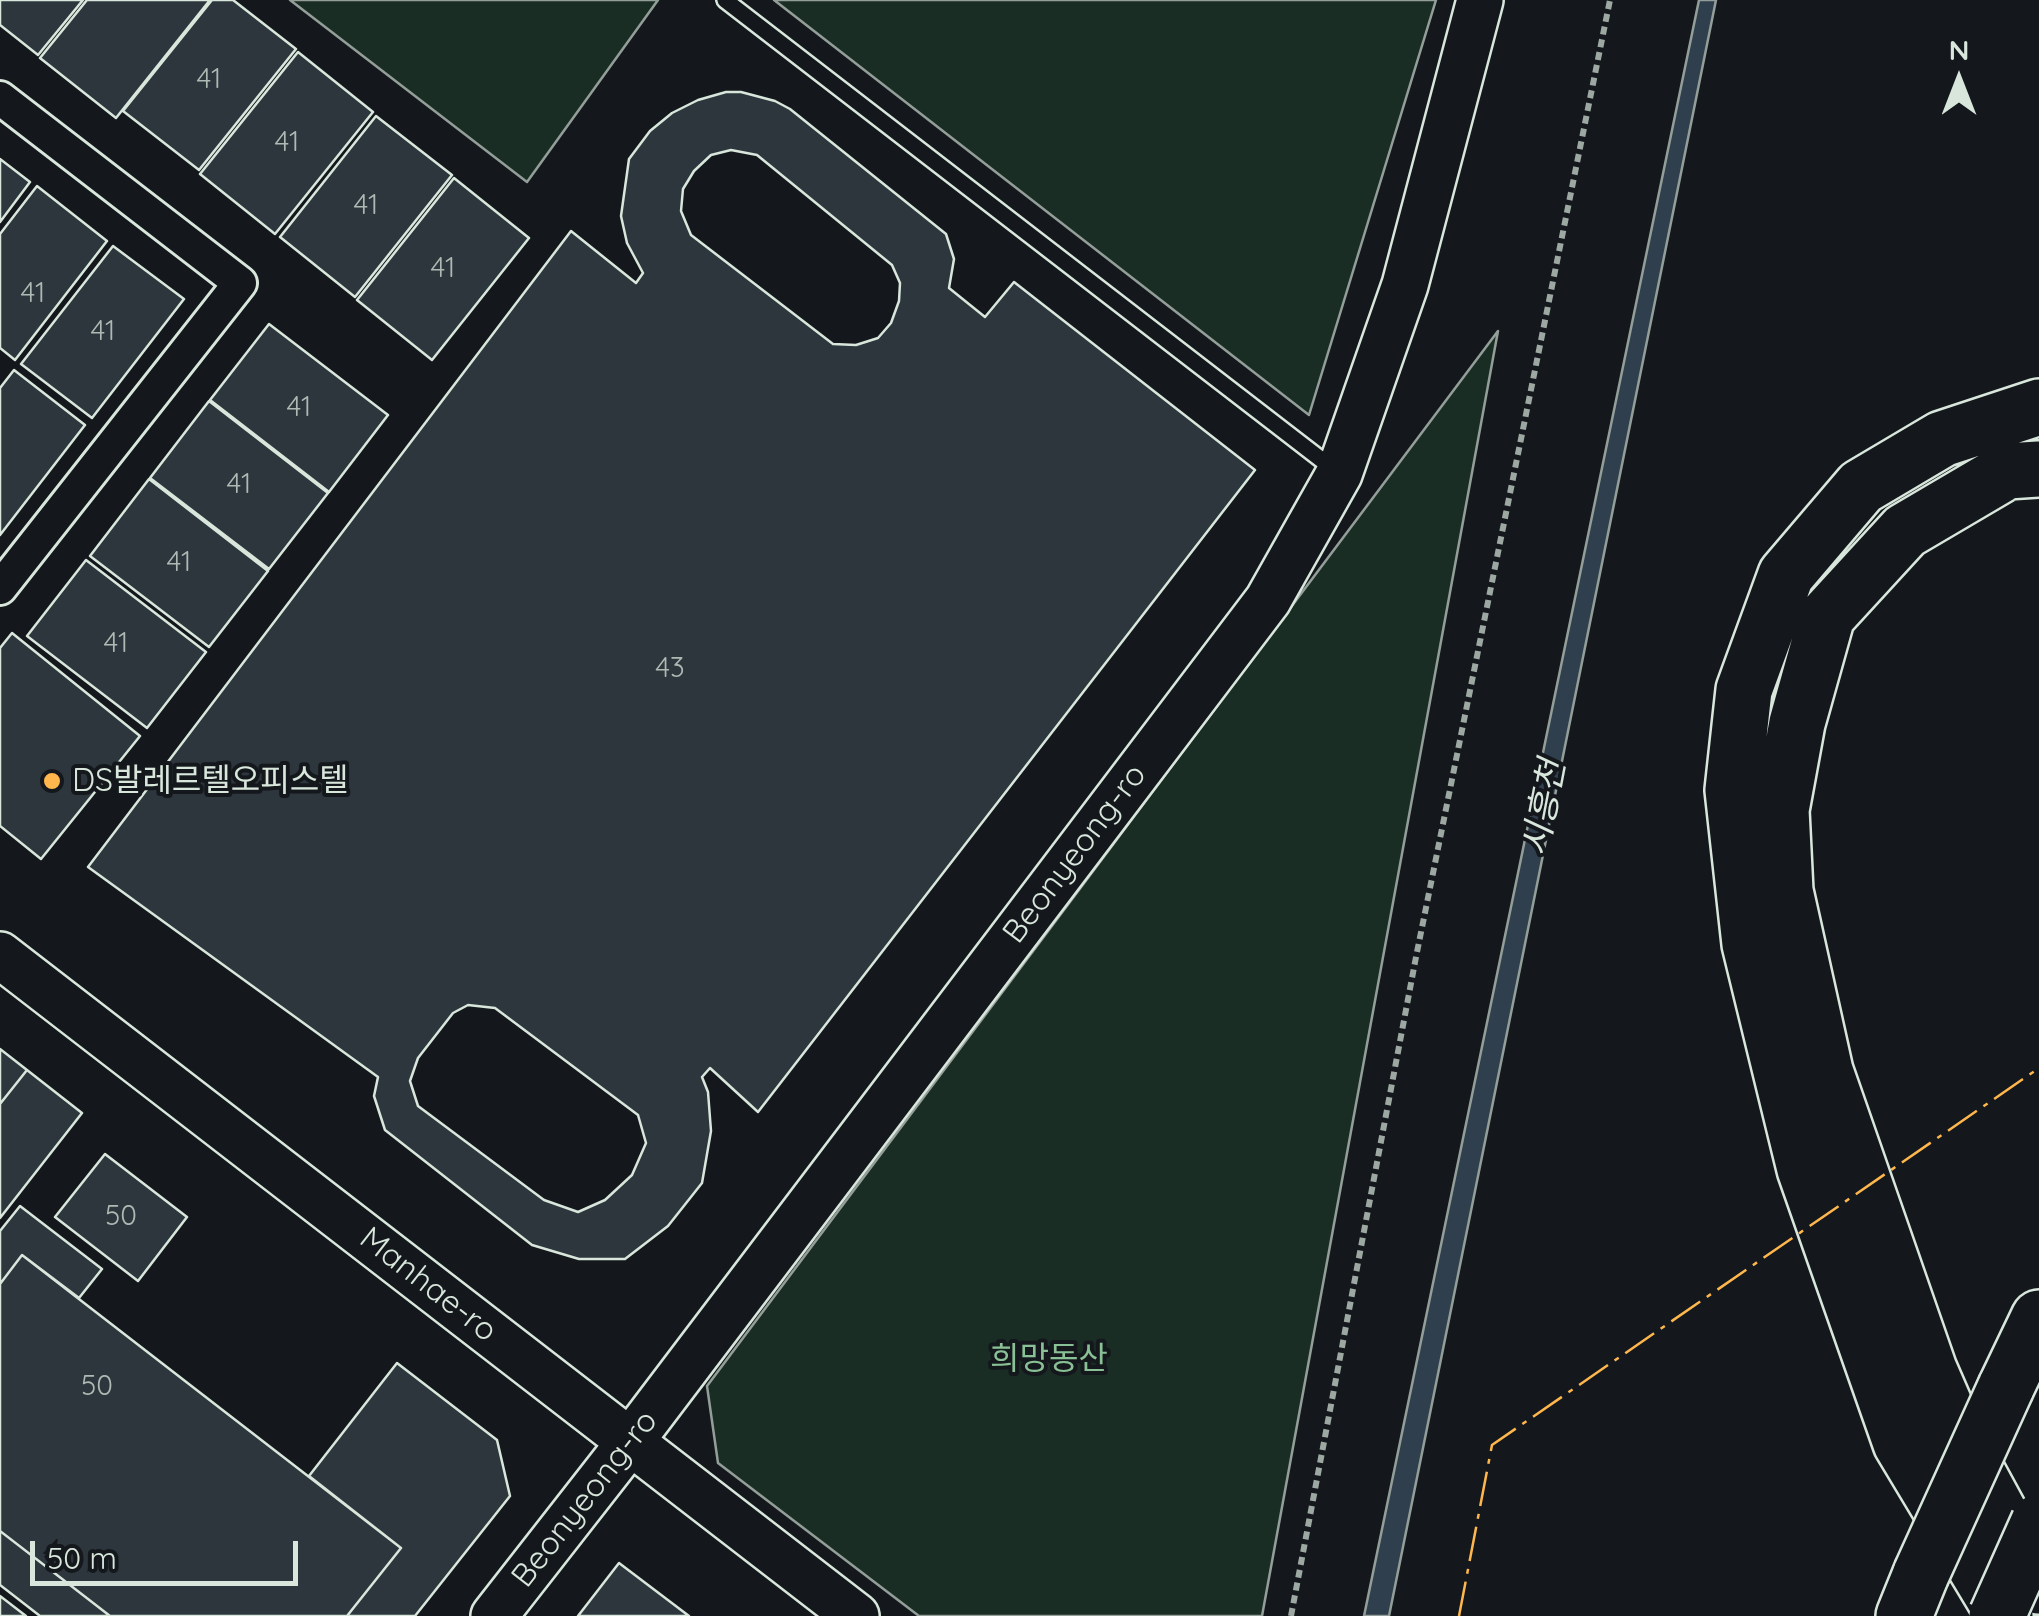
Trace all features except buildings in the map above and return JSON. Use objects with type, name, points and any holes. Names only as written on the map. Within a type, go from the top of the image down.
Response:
[{"type":"highway","points":[[2005,1616],[1901,1443],[1806,1169],[1750,944],[1733,790],[1744,690],[1786,576],[1861,487],[1942,439],[2039,408]]},
{"type":"highway","points":[[2039,468],[2008,471],[1906,530],[1827,616],[1798,723],[1781,810],[1785,890],[1825,1071],[1928,1370],[1959,1439],[2039,1586]]},
{"type":"highway","points":[[1912,1595],[2039,1318]]},
{"type":"highway","points":[[1997,1616],[2039,1522]]},
{"type":"street","name":"Beonyeong-ro","points":[[494,1616],[1268,600],[1340,474],[1405,285],[1480,0]]},
{"type":"street","points":[[0,98],[240,283],[0,588]]},
{"type":"street","name":"Manhae-ro","points":[[0,956],[856,1616]]},
{"type":"lane","points":[[726,0],[1340,474]]},
{"type":"path","points":[[1291,1616],[1416,957],[1610,0]]},
{"type":"green space","points":[[290,0],[658,0],[527,182]]},
{"type":"green space","points":[[774,0],[1436,0],[1309,415]]},
{"type":"green space","name":"희망동산","points":[[1498,331],[1262,1616],[919,1616],[718,1463],[707,1386]]},
{"type":"water","name":"시흥천","points":[[1699,0],[1716,0],[1389,1616],[1364,1616]]},
{"type":"power","points":[[1459,1616],[1492,1445],[2039,1068]]},
{"type":"place","name":"DS발레르텔오피스텔","points":[[52,781]]}]
